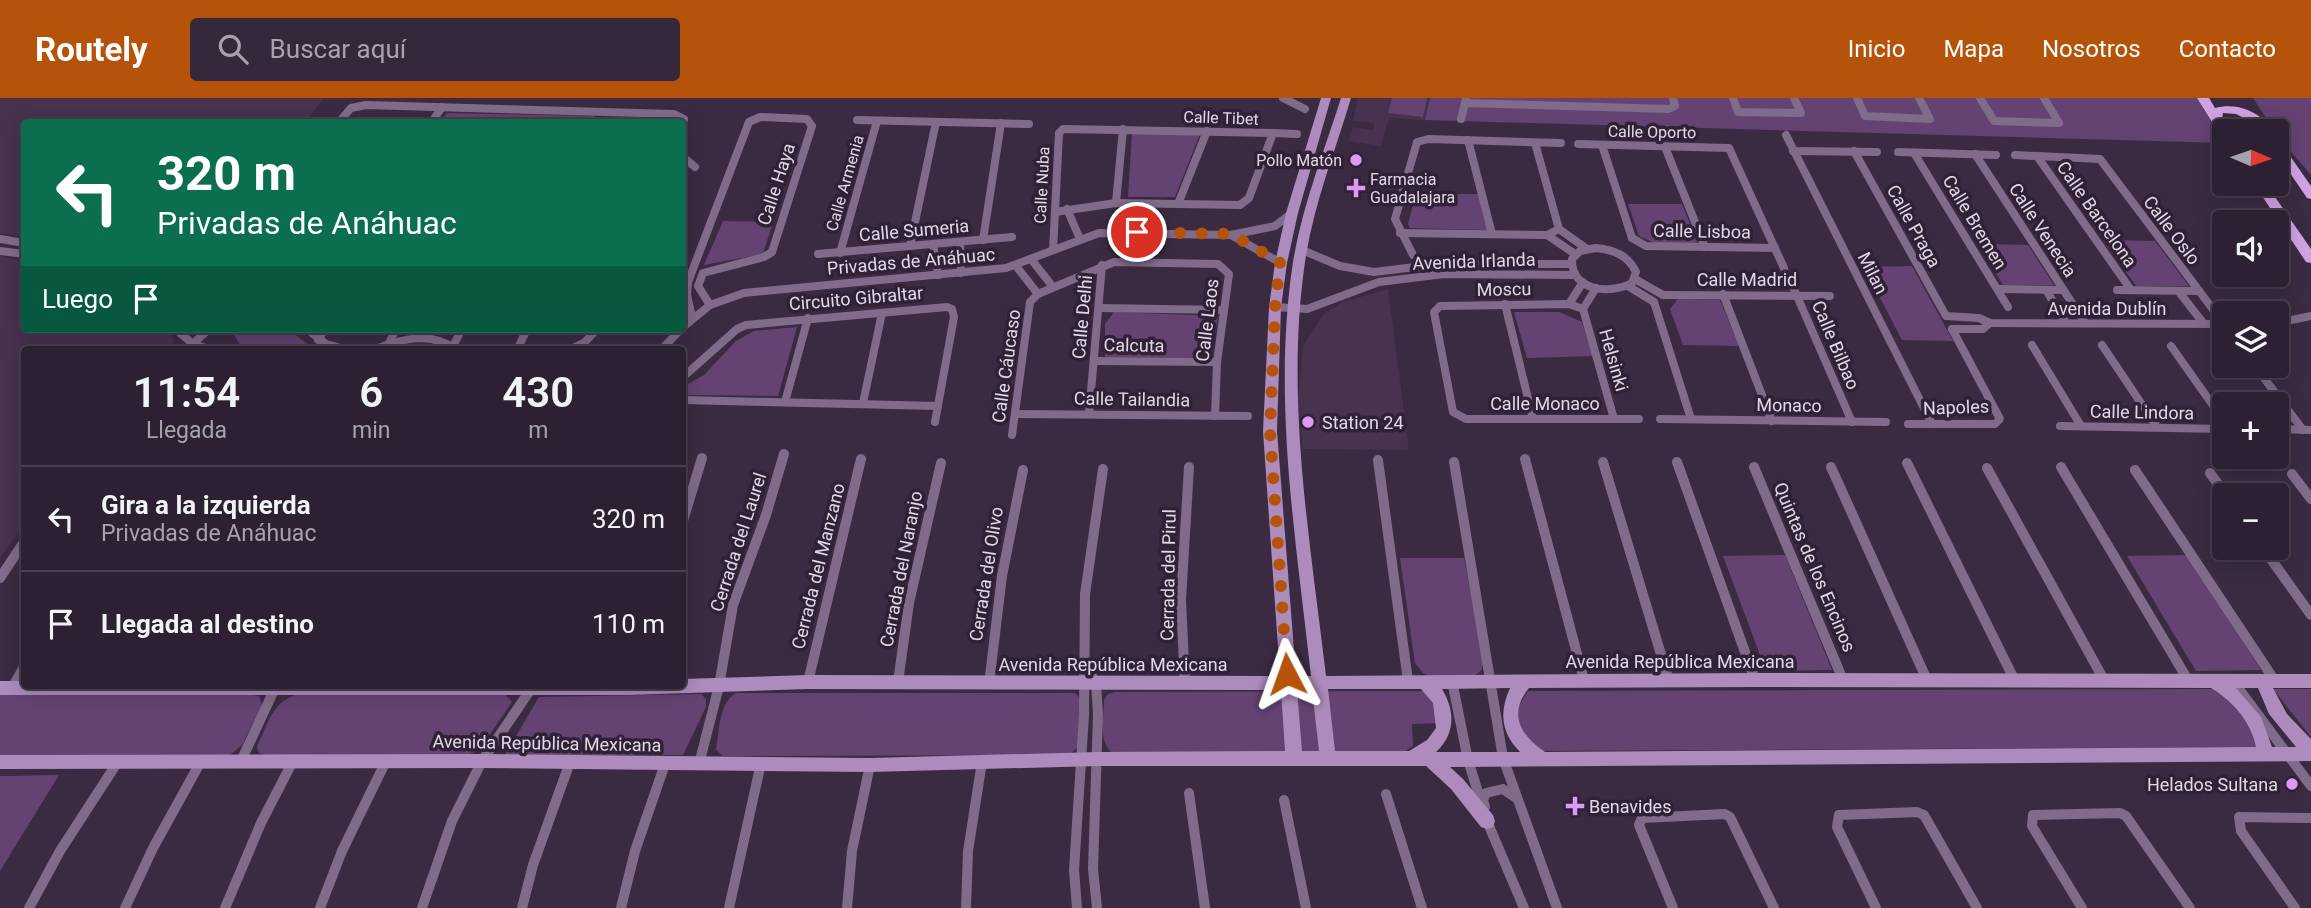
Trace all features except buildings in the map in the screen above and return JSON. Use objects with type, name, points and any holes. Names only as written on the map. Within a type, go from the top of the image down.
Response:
[{"type":"main road","points":[[1294,758],[1270,431],[1275,307],[1280,262],[1326,98]]},
{"type":"main road","points":[[1328,758],[1293,449],[1292,404],[1295,309],[1304,237],[1346,98]]},
{"type":"main road","points":[[2203,98],[2215,119]]},
{"type":"main road","points":[[2219,98],[2235,98]]},
{"type":"main road","points":[[2242,98],[2258,119]]},
{"type":"main road","points":[[2216,119],[2217,111],[2231,109],[2248,114],[2254,119]]},
{"type":"main road","points":[[2289,164],[2311,192]]},
{"type":"main road","points":[[2268,196],[2311,259]]},
{"type":"main road","points":[[1292,213],[1298,219],[1304,237]]},
{"type":"main road","name":"Avenida República Mexicana","points":[[686,686],[808,682],[1185,684],[1584,680],[2311,681]]},
{"type":"main road","points":[[2211,680],[2228,690],[2250,715],[2265,741],[2265,754]]},
{"type":"main road","points":[[1411,758],[1433,745],[1444,730],[1440,695],[1434,687],[1416,681]]},
{"type":"main road","points":[[1525,681],[1511,698],[1510,719],[1520,744],[1543,759]]},
{"type":"main road","points":[[2263,681],[2283,718],[2310,754]]},
{"type":"main road","name":"Avenida República Mexicana","points":[[0,762],[482,761],[870,765],[1090,759],[1468,760],[2310,754]]},
{"type":"main road","points":[[1430,759],[1457,784],[1488,821]]},
{"type":"street","points":[[1283,98],[1305,110]]},
{"type":"street","points":[[1606,98],[1608,107]]},
{"type":"street","points":[[1461,119],[1465,101],[1549,102],[1669,109],[1675,106],[1673,98]]},
{"type":"street","points":[[1733,98],[1738,111],[1801,113],[1794,98]]},
{"type":"street","points":[[1857,98],[1865,116],[1930,119],[1919,98]]},
{"type":"street","points":[[1980,98],[1994,121],[2059,123],[2044,98]]},
{"type":"street","points":[[342,119],[351,108],[366,105],[674,114],[684,119]]},
{"type":"street","points":[[434,119],[442,107]]},
{"type":"street","points":[[602,119],[605,113]]},
{"type":"street","name":"Calle Haya","points":[[692,317],[686,299],[688,280],[698,261],[749,122],[760,117],[807,119],[813,126],[772,252],[764,257],[703,273],[697,284],[698,289],[710,305]]},
{"type":"street","points":[[857,120],[1029,124]]},
{"type":"street","name":"Calle Armenia","points":[[839,253],[877,121]]},
{"type":"street","points":[[910,246],[936,122]]},
{"type":"street","points":[[983,240],[1001,123]]},
{"type":"street","name":"Calle Tibet","points":[[1054,212],[1116,203],[1240,205],[1246,202],[1273,133],[1068,127]]},
{"type":"street","name":"Calle Nuba","points":[[1053,250],[1059,133],[1068,127]]},
{"type":"street","points":[[1116,203],[1123,129]]},
{"type":"street","points":[[1178,204],[1207,131]]},
{"type":"street","points":[[1273,133],[1297,134]]},
{"type":"street","name":"Milan","points":[[1786,135],[1932,424]]},
{"type":"street","points":[[1413,255],[1399,233],[1395,219],[1416,144],[1428,139],[1561,144]]},
{"type":"street","points":[[1468,140],[1492,234]]},
{"type":"street","points":[[1535,143],[1559,229],[1587,248],[1615,251],[1628,259],[1634,265],[1635,279],[1618,290],[1596,288],[1583,282],[1574,275],[1570,264],[1575,254],[1587,248]]},
{"type":"street","name":"Calle Oporto","points":[[1578,144],[1726,147],[1732,151],[1775,248]]},
{"type":"street","points":[[1602,145],[1632,238],[1615,251]]},
{"type":"street","points":[[1665,147],[1705,247]]},
{"type":"street","points":[[1793,150],[1877,152]]},
{"type":"street","name":"Calle Praga","points":[[1854,151],[1945,316]]},
{"type":"street","points":[[1898,152],[1996,155]]},
{"type":"street","name":"Calle Bremen","points":[[1914,153],[2008,307]]},
{"type":"street","name":"Calle Venecia","points":[[1975,154],[2085,323]]},
{"type":"street","points":[[2015,155],[2037,156]]},
{"type":"street","name":"Calle Oslo","points":[[2037,156],[2100,159],[2212,308]]},
{"type":"street","name":"Calle Barcelona","points":[[2037,156],[2131,290]]},
{"type":"street","points":[[686,159],[695,167]]},
{"type":"street","name":"Calle Nuba","points":[[1067,209],[1080,239]]},
{"type":"street","name":"Privadas de Anáhuac","points":[[686,324],[710,305],[728,297],[761,291],[1016,266],[1080,239],[1114,232],[1231,234],[1275,226],[1292,213]]},
{"type":"street","points":[[1399,233],[1547,235],[1559,229]]},
{"type":"street","name":"Privadas de Anáhuac","points":[[1231,234],[1280,262]]},
{"type":"street","points":[[1547,235],[1575,254]]},
{"type":"street","name":"Calle Sumeria","points":[[818,254],[1012,237]]},
{"type":"street","name":"Calle Lisboa","points":[[1632,238],[1646,246],[1775,248]]},
{"type":"street","points":[[0,239],[21,242]]},
{"type":"street","points":[[960,242],[961,272]]},
{"type":"street","points":[[933,244],[938,275]]},
{"type":"street","points":[[1628,259],[1646,246]]},
{"type":"street","points":[[1775,248],[1784,268]]},
{"type":"street","name":"Avenida Irlanda","points":[[1302,250],[1340,266],[1374,272],[1440,264],[1570,264]]},
{"type":"street","points":[[0,251],[21,254]]},
{"type":"street","points":[[1031,259],[1053,287]]},
{"type":"street","name":"Calle Laos","points":[[1030,302],[1038,294],[1114,262],[1223,266],[1229,274],[1217,362],[1215,416]]},
{"type":"street","name":"Calle Delhi","points":[[1089,414],[1102,265]]},
{"type":"street","points":[[1016,266],[1038,294]]},
{"type":"street","points":[[1374,272],[1379,282]]},
{"type":"street","name":"Avenida Irlanda","points":[[1275,307],[1316,307],[1348,292],[1379,282],[1456,273],[1574,275]]},
{"type":"street","points":[[1635,279],[1663,295],[1654,302]]},
{"type":"street","name":"Calle Bilbao","points":[[1790,280],[1852,422]]},
{"type":"street","points":[[1569,304],[1583,282]]},
{"type":"street","points":[[1628,286],[1654,302],[1691,419],[1660,419]]},
{"type":"street","points":[[1583,309],[1596,288]]},
{"type":"street","points":[[1998,289],[2063,290]]},
{"type":"street","name":"Calle Venecia","points":[[2046,290],[2066,323]]},
{"type":"street","points":[[2117,290],[2199,291]]},
{"type":"street","name":"Calle Oslo","points":[[2179,292],[2204,324]]},
{"type":"street","points":[[1723,294],[1772,421]]},
{"type":"street","name":"Calle Madrid","points":[[1663,295],[1830,296]]},
{"type":"street","name":"Calle Cáucaso","points":[[1013,435],[1030,302]]},
{"type":"street","points":[[1505,304],[1533,419]]},
{"type":"street","name":"Moscu","points":[[1453,412],[1434,312],[1440,306],[1569,304],[1583,309]]},
{"type":"street","name":"Circuito Gibraltar","points":[[686,374],[737,329],[754,323],[940,307],[952,309],[954,317],[935,422]]},
{"type":"street","points":[[1099,308],[1223,310]]},
{"type":"street","name":"Helsinki","points":[[1583,309],[1614,419]]},
{"type":"street","points":[[863,403],[882,313]]},
{"type":"street","points":[[2289,320],[2310,315]]},
{"type":"street","name":"Avenida Dublín","points":[[1945,316],[1979,318],[1990,323],[2212,324]]},
{"type":"street","points":[[785,402],[808,318]]},
{"type":"street","name":"Avenida Dublín","points":[[1990,323],[1983,329],[1952,329],[2000,415]]},
{"type":"street","points":[[190,346],[205,333]]},
{"type":"street","points":[[311,333],[318,340],[337,346]]},
{"type":"street","points":[[318,340],[322,333]]},
{"type":"street","points":[[577,346],[593,333]]},
{"type":"street","name":"Privadas de Anáhuac","points":[[665,346],[677,333]]},
{"type":"street","points":[[392,346],[431,338],[447,346]]},
{"type":"street","points":[[2032,345],[2081,426]]},
{"type":"street","points":[[2102,345],[2158,427]]},
{"type":"street","points":[[2171,346],[2212,404]]},
{"type":"street","name":"Calcuta","points":[[1094,360],[1217,362]]},
{"type":"street","points":[[2265,378],[2307,430]]},
{"type":"street","points":[[686,400],[938,406]]},
{"type":"street","name":"Calle Monaco","points":[[1453,412],[1466,419],[1639,419]]},
{"type":"street","name":"Calle Tailandia","points":[[1016,414],[1248,416]]},
{"type":"street","name":"Napoles","points":[[1908,424],[1995,424],[2000,415]]},
{"type":"street","name":"Monaco","points":[[1691,419],[1886,422]]},
{"type":"street","name":"Calle Lindora","points":[[2060,426],[2212,429]]},
{"type":"street","points":[[2289,429],[2307,430]]},
{"type":"street","name":"Cerrada del Laurel","points":[[699,764],[719,686],[733,605],[766,515],[784,454]]},
{"type":"street","points":[[686,511],[702,458]]},
{"type":"street","points":[[1525,458],[1584,680]]},
{"type":"street","name":"Cerrada del Manzano","points":[[808,682],[820,620],[862,459]]},
{"type":"street","points":[[1378,460],[1416,681]]},
{"type":"street","points":[[1603,462],[1669,681]]},
{"type":"street","points":[[1677,462],[1755,680]]},
{"type":"street","name":"Cerrada del Naranjo","points":[[898,682],[909,603],[941,463]]},
{"type":"street","points":[[1454,463],[1503,758],[1557,908]]},
{"type":"street","points":[[1906,463],[2014,680]]},
{"type":"street","name":"Cerrada del Pirul","points":[[1185,684],[1181,600],[1189,467]]},
{"type":"street","name":"Quintas de los Encinos","points":[[1754,467],[1843,680]]},
{"type":"street","points":[[1831,467],[1927,680]]},
{"type":"street","points":[[2061,467],[2188,680]]},
{"type":"street","points":[[1987,468],[2104,680]]},
{"type":"street","points":[[1097,908],[1093,869],[1089,684],[1085,663],[1085,594],[1103,469]]},
{"type":"street","name":"Cerrada del Olivo","points":[[989,684],[996,603],[1023,470]]},
{"type":"street","points":[[2135,470],[2263,681]]},
{"type":"street","points":[[2210,472],[2218,483]]},
{"type":"street","points":[[2292,474],[2311,499]]},
{"type":"street","points":[[0,578],[21,546]]},
{"type":"street","points":[[2272,560],[2311,615]]},
{"type":"street","points":[[6,688],[21,670]]},
{"type":"street","points":[[1452,681],[1468,760],[1488,821],[1524,908]]},
{"type":"street","points":[[2233,681],[2311,786]]},
{"type":"street","points":[[241,761],[275,689]]},
{"type":"street","points":[[422,908],[452,821],[482,761],[532,689]]},
{"type":"street","points":[[1077,908],[1074,870],[1090,759]]},
{"type":"street","points":[[225,908],[256,833],[293,761]]},
{"type":"street","points":[[320,908],[334,867],[356,818],[386,761]]},
{"type":"street","points":[[522,908],[533,864],[570,762]]},
{"type":"street","points":[[966,908],[968,851],[982,762]]},
{"type":"street","points":[[29,908],[60,851],[117,763]]},
{"type":"street","points":[[125,908],[153,848],[200,763]]},
{"type":"street","points":[[621,908],[635,850],[665,764]]},
{"type":"street","points":[[729,908],[761,764]]},
{"type":"street","points":[[847,908],[852,851],[870,765]]},
{"type":"street","points":[[1488,821],[1483,800],[1486,793],[1493,790],[1503,789],[1510,792],[1525,814]]},
{"type":"street","points":[[1189,793],[1205,908]]},
{"type":"street","points":[[1386,794],[1422,908]]},
{"type":"street","points":[[1284,800],[1306,908]]},
{"type":"street","points":[[1876,908],[1837,827],[1839,815],[1917,811],[1924,815],[1977,908]]},
{"type":"street","points":[[2082,908],[2032,826],[2033,816],[2120,813],[2126,816],[2190,908]]},
{"type":"street","points":[[1673,908],[1639,825],[1642,818],[1725,814],[1730,817],[1774,908]]},
{"type":"street","points":[[2295,908],[2241,831],[2238,821],[2239,817],[2311,818]]},
{"type":"shaded area","points":[[0,98],[324,98],[307,119],[21,119],[21,236],[0,233]]},
{"type":"shaded area","points":[[1358,98],[1430,98],[1425,120],[1389,118],[1381,146],[1349,141],[1353,127],[1374,130],[1374,123],[1353,121]]},
{"type":"shaded area","points":[[1392,98],[1427,98],[1423,117],[1388,113]]},
{"type":"shaded area","points":[[1430,98],[2197,98],[2212,123],[2212,143],[1425,120]]},
{"type":"shaded area","points":[[2253,98],[2311,98],[2311,175],[2289,150],[2289,119],[2267,119]]},
{"type":"shaded area","points":[[447,113],[595,116],[594,119],[442,119]]},
{"type":"shaded area","points":[[1132,133],[1200,134],[1175,197],[1128,197]]},
{"type":"shaded area","points":[[1416,194],[1478,194],[1487,230],[1410,228],[1408,224]]},
{"type":"shaded area","points":[[1628,204],[1682,204],[1698,244],[1655,243],[1639,236]]},
{"type":"shaded area","points":[[723,221],[773,222],[763,254],[704,265]]},
{"type":"shaded area","points":[[2103,240],[2155,241],[2189,286],[2136,286]]},
{"type":"shaded area","points":[[1979,244],[2028,245],[2054,285],[2003,285]]},
{"type":"shaded area","points":[[0,256],[21,261],[21,333],[170,333],[174,340],[172,346],[21,346],[21,528],[0,558]]},
{"type":"shaded area","points":[[1912,266],[1953,341],[1902,340],[1864,267]]},
{"type":"shaded area","points":[[1388,289],[1409,450],[1303,449],[1298,400],[1303,346],[1324,314],[1343,302]]},
{"type":"shaded area","points":[[1678,299],[1720,300],[1739,346],[1683,345],[1670,309]]},
{"type":"shaded area","points":[[1114,312],[1218,316],[1211,358],[1105,357],[1105,324]]},
{"type":"shaded area","points":[[1514,312],[1559,312],[1582,322],[1593,356],[1527,358]]},
{"type":"shaded area","points":[[797,327],[778,396],[686,395],[688,384],[704,375],[736,341],[754,331]]},
{"type":"shaded area","points":[[233,333],[293,333],[310,346],[241,346]]},
{"type":"shaded area","points":[[1785,555],[1832,670],[1766,671],[1723,556]]},
{"type":"shaded area","points":[[2187,555],[2261,670],[2196,671],[2127,556]]},
{"type":"shaded area","points":[[1400,558],[1464,558],[1484,660],[1481,671],[1472,677],[1433,678],[1423,673],[1415,663]]},
{"type":"shaded area","points":[[2225,689],[2268,747],[1533,751],[1525,744],[1516,711],[1528,691]]},
{"type":"shaded area","points":[[2273,689],[2311,689],[2311,737]]},
{"type":"shaded area","points":[[1430,691],[1442,723],[1412,724],[1413,746],[1401,754],[1117,755],[1107,746],[1103,732],[1104,700],[1108,694],[1115,692]]},
{"type":"shaded area","points":[[736,693],[1075,693],[1082,700],[1079,746],[1069,755],[723,756],[716,750],[721,718],[726,703]]},
{"type":"shaded area","points":[[0,694],[246,694],[259,696],[262,705],[242,745],[230,755],[0,757]]},
{"type":"shaded area","points":[[298,694],[505,694],[512,702],[479,750],[465,756],[268,757],[259,753],[257,747],[272,715],[282,702]]},
{"type":"shaded area","points":[[701,694],[706,699],[706,707],[683,755],[505,755],[539,697]]},
{"type":"shaded area","points":[[59,775],[0,871],[0,776]]},
{"type":"place","name":"Pollo Matón","points":[[1356,160]]},
{"type":"place","name":"Farmacia Guadalajara","points":[[1356,188]]},
{"type":"place","name":"Station 24","points":[[1308,422]]},
{"type":"place","name":"Helados Sultana","points":[[2292,784]]},
{"type":"place","name":"Benavides","points":[[1575,806]]},
{"type":"route","points":[[1137,232],[1231,234],[1280,262],[1275,307],[1270,431],[1287,674]]}]
